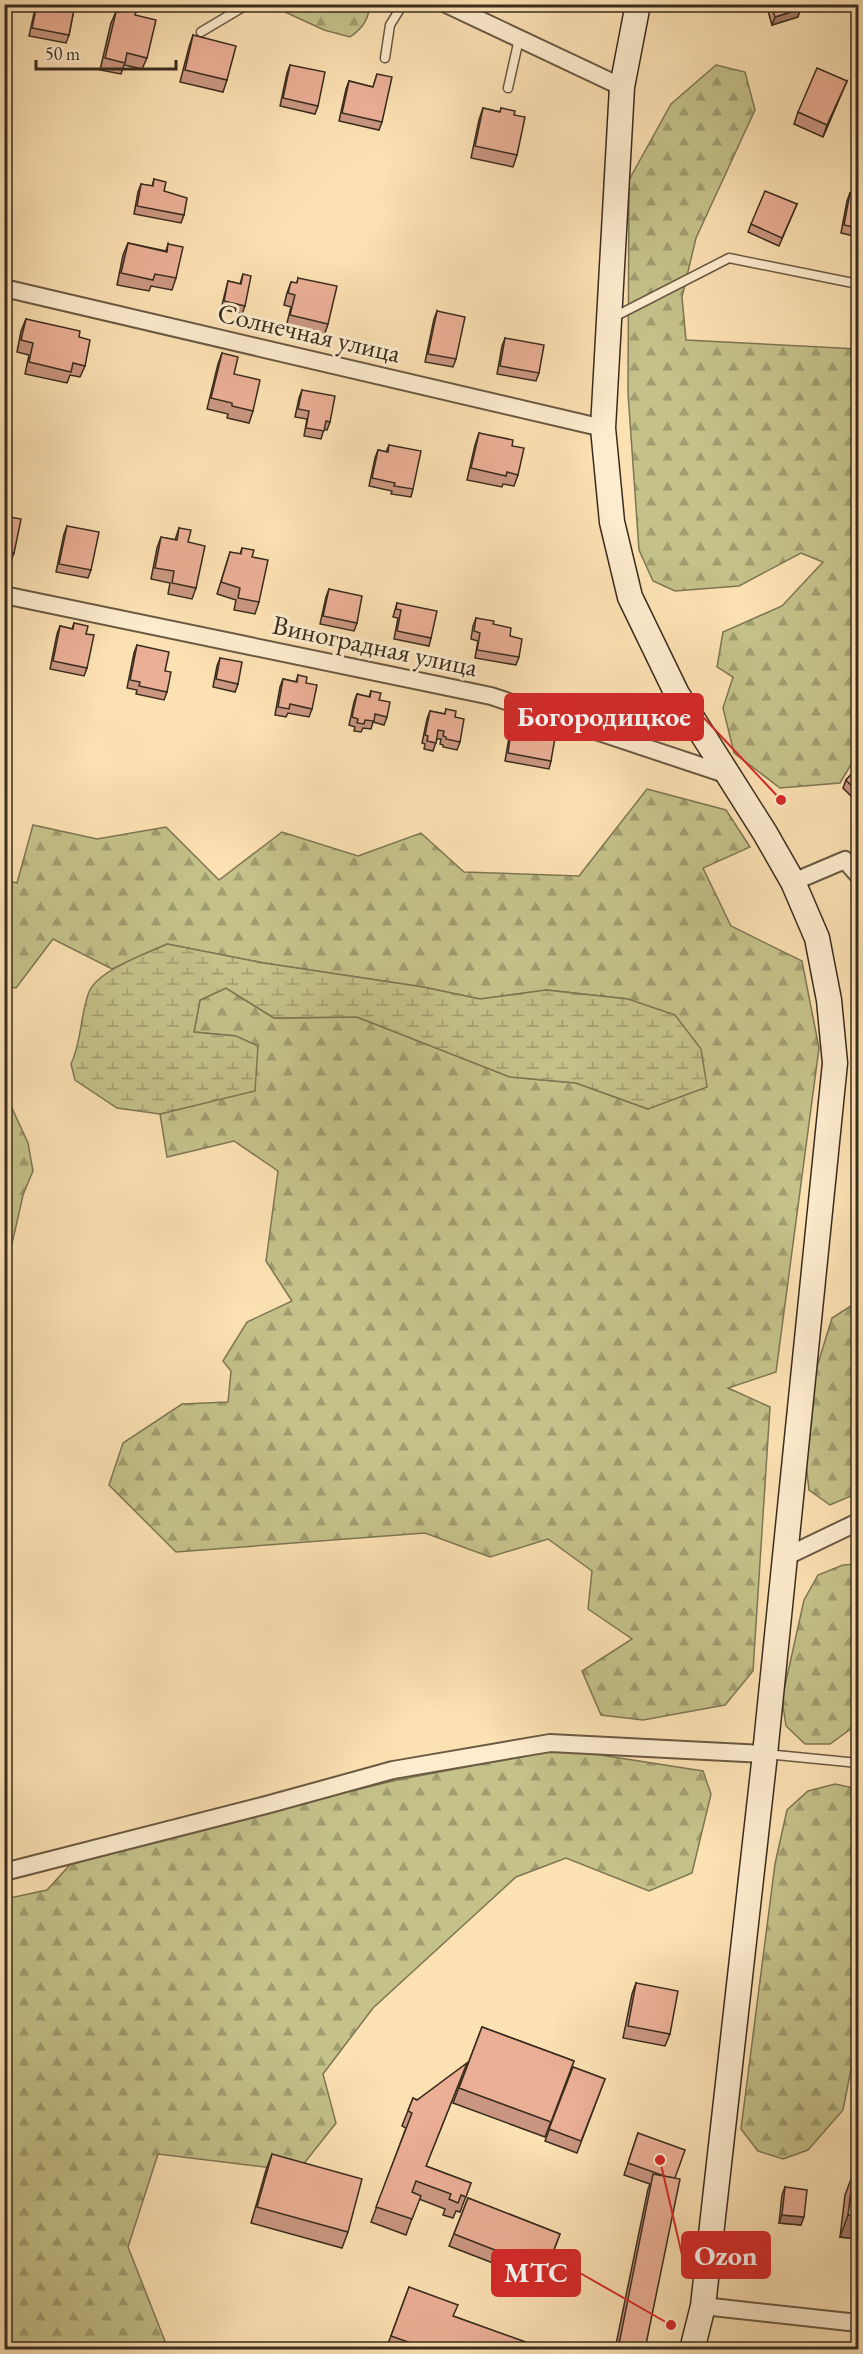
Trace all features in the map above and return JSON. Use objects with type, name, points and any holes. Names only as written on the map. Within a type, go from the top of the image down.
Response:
[{"type":"street","points":[[446,4],[622,87]]},
{"type":"street","points":[[638,4],[622,87],[603,428],[612,522],[630,597],[677,694],[793,882],[817,938],[829,1000],[835,1064],[765,1754],[703,2306],[692,2349]]},
{"type":"street","name":"Солнечная улица","points":[[4,288],[603,428]]},
{"type":"street","name":"Виноградная улица","points":[[4,596],[491,696],[728,775]]},
{"type":"street","points":[[793,882],[852,859],[858,875]]},
{"type":"street","points":[[785,1557],[858,1522]]},
{"type":"street","points":[[4,1872],[266,1806],[393,1770],[550,1743],[765,1754]]},
{"type":"street","points":[[703,2306],[858,2323]]},
{"type":"lane","points":[[201,32],[249,4]]},
{"type":"lane","points":[[385,58],[390,26],[403,4]]},
{"type":"lane","points":[[507,88],[519,39]]},
{"type":"lane","points":[[609,319],[729,258],[858,284]]},
{"type":"lane","points":[[765,1754],[858,1763]]},
{"type":"green space","points":[[369,4],[364,23],[350,37],[324,30],[270,5]]},
{"type":"green space","points":[[716,65],[745,72],[755,110],[696,238],[682,297],[686,340],[858,349],[858,753],[840,783],[780,788],[734,753],[723,708],[733,677],[717,667],[723,632],[782,606],[823,562],[801,553],[739,586],[675,591],[653,581],[639,550],[628,393],[629,180],[671,104]]},
{"type":"green space","points":[[647,789],[726,810],[750,847],[703,868],[731,926],[802,961],[819,1048],[776,1372],[728,1388],[770,1407],[753,1671],[725,1705],[643,1720],[601,1715],[582,1671],[632,1639],[588,1609],[592,1571],[548,1539],[490,1557],[425,1533],[176,1552],[109,1485],[123,1443],[182,1404],[228,1402],[231,1371],[223,1361],[247,1322],[292,1301],[266,1261],[278,1171],[234,1141],[167,1157],[160,1114],[255,1090],[236,1036],[194,1032],[200,1000],[226,988],[274,1018],[357,1017],[510,1077],[576,1083],[648,1109],[628,999],[547,990],[480,999],[423,987],[264,963],[167,944],[112,969],[53,939],[16,988],[5,986],[4,880],[17,883],[33,825],[97,839],[166,827],[219,880],[282,832],[358,856],[421,833],[464,872],[579,876]]},
{"type":"green space","points":[[167,944],[264,963],[423,987],[480,999],[546,990],[628,999],[675,1015],[701,1049],[707,1087],[648,1109],[576,1083],[510,1077],[357,1017],[274,1018],[226,988],[200,1000],[194,1032],[236,1036],[258,1046],[255,1091],[160,1114],[117,1108],[75,1080],[71,1064],[75,1055],[86,1001],[94,984],[102,977]]},
{"type":"green space","points":[[5,1093],[28,1143],[33,1171],[23,1195],[5,1267]]},
{"type":"green space","points":[[854,1304],[858,1304],[858,1493],[830,1505],[809,1490],[806,1464],[816,1370],[832,1318]]},
{"type":"green space","points":[[858,1564],[858,1719],[852,1728],[830,1744],[805,1744],[786,1726],[782,1699],[804,1600],[818,1575],[843,1565]]},
{"type":"green space","points":[[562,1749],[703,1771],[711,1794],[692,1873],[649,1891],[566,1858],[516,1877],[373,2008],[323,2074],[336,2123],[298,2171],[158,2154],[128,2247],[168,2349],[5,2350],[5,1899],[47,1890],[77,1857],[397,1780]]},
{"type":"green space","points":[[835,1784],[858,1789],[858,2034],[843,2110],[808,2150],[783,2159],[758,2151],[741,2129],[775,1864],[787,1810],[808,1791]]},
{"type":"building","points":[[37,4],[75,4],[69,35],[32,28]]},
{"type":"building","points":[[121,4],[138,4],[135,15],[156,20],[147,58],[127,53],[125,63],[105,58],[116,12],[120,12]]},
{"type":"building","points":[[771,4],[799,4],[800,9],[775,17]]},
{"type":"building","points":[[193,35],[236,46],[227,80],[185,70]]},
{"type":"building","points":[[290,65],[325,72],[318,106],[283,98]]},
{"type":"building","points":[[817,68],[847,81],[827,125],[798,112]]},
{"type":"building","points":[[377,74],[392,77],[382,122],[342,113],[349,81],[373,87]]},
{"type":"building","points":[[483,108],[500,112],[501,108],[515,111],[514,115],[525,117],[517,155],[475,146]]},
{"type":"building","points":[[154,179],[166,182],[164,191],[187,198],[184,215],[137,206],[141,184],[153,186]]},
{"type":"building","points":[[765,191],[797,204],[782,238],[751,224]]},
{"type":"building","points":[[850,193],[858,195],[858,228],[844,225]]},
{"type":"building","points":[[128,243],[167,252],[168,244],[183,247],[176,278],[155,274],[153,280],[121,273]]},
{"type":"building","points":[[243,274],[251,276],[245,306],[224,301],[228,281],[241,284]]},
{"type":"building","points":[[298,278],[337,286],[328,324],[290,315],[295,295],[288,293],[291,282],[297,283]]},
{"type":"building","points":[[437,311],[465,317],[456,359],[428,354]]},
{"type":"building","points":[[26,319],[80,331],[79,337],[90,340],[85,366],[73,363],[71,372],[29,362],[33,343],[21,340]]},
{"type":"building","points":[[505,338],[544,345],[539,373],[500,366]]},
{"type":"building","points":[[222,353],[238,357],[234,374],[260,380],[253,411],[211,398]]},
{"type":"building","points":[[302,390],[335,396],[330,422],[326,421],[324,431],[306,428],[309,411],[298,409]]},
{"type":"building","points":[[479,433],[513,440],[512,446],[524,448],[518,475],[507,472],[506,476],[471,468]]},
{"type":"building","points":[[389,445],[421,451],[413,489],[394,486],[395,483],[372,478],[378,450],[388,452]]},
{"type":"building","points":[[4,516],[21,519],[14,553],[4,551]]},
{"type":"building","points":[[67,526],[99,532],[91,570],[59,564]]},
{"type":"building","points":[[179,528],[191,530],[188,542],[205,546],[196,588],[172,583],[174,571],[155,568],[161,537],[177,540]]},
{"type":"building","points":[[242,548],[254,550],[252,557],[268,560],[259,602],[238,598],[240,588],[221,582],[230,552],[241,554]]},
{"type":"building","points":[[329,589],[362,596],[357,623],[323,616]]},
{"type":"building","points":[[397,603],[437,611],[431,638],[397,631],[401,610],[396,609]]},
{"type":"building","points":[[476,618],[494,621],[493,624],[511,628],[510,636],[522,639],[519,657],[477,650],[480,633],[474,631]]},
{"type":"building","points":[[74,623],[88,626],[86,634],[94,635],[87,668],[53,661],[60,626],[73,629]]},
{"type":"building","points":[[137,645],[169,652],[165,671],[171,672],[167,692],[139,686],[140,682],[130,680]]},
{"type":"building","points":[[220,658],[242,662],[238,684],[216,679]]},
{"type":"building","points":[[298,675],[307,677],[306,683],[317,685],[312,709],[290,704],[289,709],[278,707],[283,679],[297,682]]},
{"type":"building","points":[[371,691],[381,693],[379,700],[390,702],[387,717],[375,714],[374,721],[365,720],[364,724],[357,723],[358,719],[352,717],[357,694],[370,697]]},
{"type":"building","points":[[446,709],[456,711],[455,717],[464,719],[460,742],[446,739],[443,736],[444,731],[438,730],[436,743],[427,741],[428,736],[425,735],[430,711],[445,714]]},
{"type":"building","points":[[512,725],[556,732],[551,761],[508,753]]},
{"type":"building","points":[[858,767],[858,793],[846,780]]},
{"type":"building","points":[[636,1983],[678,1991],[670,2034],[628,2026]]},
{"type":"building","points":[[482,2027],[574,2061],[551,2122],[459,2088]]},
{"type":"building","points":[[467,2063],[426,2166],[471,2183],[466,2197],[461,2195],[458,2203],[449,2199],[451,2194],[416,2181],[412,2192],[421,2196],[412,2219],[376,2207],[412,2113],[408,2111],[413,2098],[417,2100]]},
{"type":"building","points":[[573,2067],[605,2079],[581,2141],[549,2129]]},
{"type":"building","points":[[638,2133],[685,2150],[675,2178],[628,2163]]},
{"type":"building","points":[[272,2154],[362,2179],[348,2232],[257,2207]]},
{"type":"building","points":[[653,2174],[680,2179],[645,2349],[618,2349]]},
{"type":"building","points":[[853,2174],[858,2175],[858,2216],[848,2215]]},
{"type":"building","points":[[785,2187],[807,2190],[804,2217],[782,2215]]},
{"type":"building","points":[[468,2198],[560,2234],[546,2270],[454,2234]]},
{"type":"building","points":[[409,2287],[458,2305],[453,2316],[545,2349],[428,2349],[391,2336]]},
{"type":"place","name":"Богородицкое","points":[[781,800]]},
{"type":"place","name":"Ozon","points":[[660,2160]]},
{"type":"place","name":"МТС","points":[[671,2325]]}]
